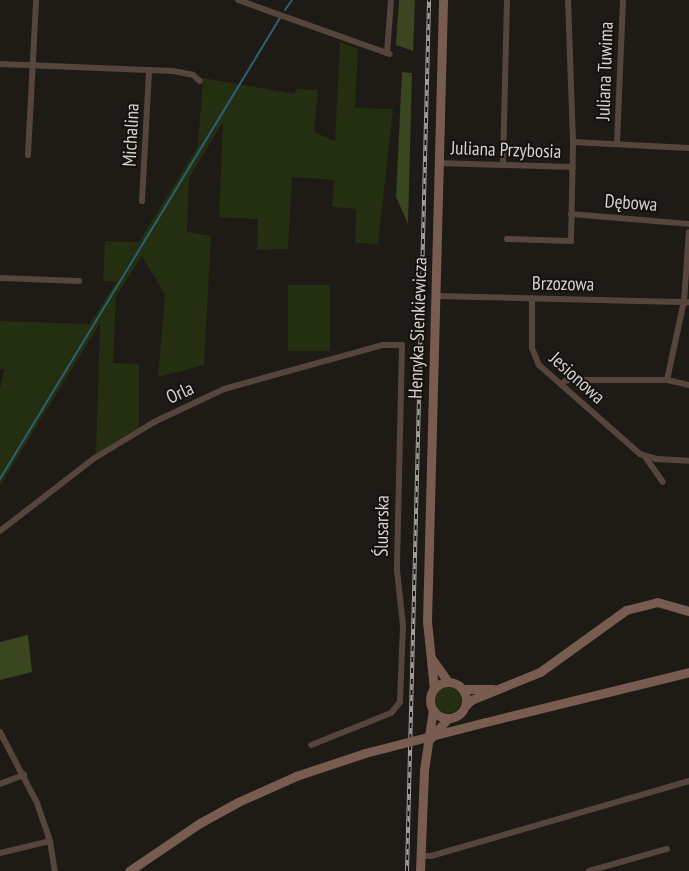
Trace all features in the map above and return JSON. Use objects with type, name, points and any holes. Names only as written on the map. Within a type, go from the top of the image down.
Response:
[{"type":"main road","name":"Henryka Sienkiewicza","points":[[434,689],[427,621],[443,0]]},
{"type":"main road","points":[[429,740],[448,718],[461,713],[466,706],[552,664],[626,610],[656,602],[689,611]]},
{"type":"main road","name":"Henryka Sienkiewicza","points":[[431,656],[448,682]]},
{"type":"main road","points":[[129,871],[200,823],[238,802],[309,771],[365,753],[684,672],[689,668]]},
{"type":"main road","points":[[420,871],[424,770],[433,710],[430,701],[434,689],[448,682],[469,691],[500,688]]},
{"type":"main road","points":[[463,689],[466,706]]},
{"type":"main road","points":[[433,710],[448,718]]},
{"type":"street","points":[[28,155],[36,0]]},
{"type":"street","points":[[238,0],[388,54],[391,0]]},
{"type":"street","points":[[503,164],[507,0]]},
{"type":"street","points":[[508,239],[570,241],[573,142],[568,0]]},
{"type":"street","name":"Juliana Tuwima","points":[[617,143],[623,0]]},
{"type":"street","points":[[0,64],[149,70],[193,75],[200,81]]},
{"type":"street","name":"Michalina","points":[[142,201],[149,70]]},
{"type":"street","points":[[573,142],[689,148]]},
{"type":"street","name":"Juliana Przybosia","points":[[438,163],[573,167]]},
{"type":"street","name":"Dębowa","points":[[571,214],[689,224]]},
{"type":"street","points":[[667,380],[686,302],[689,232]]},
{"type":"street","points":[[0,278],[80,281]]},
{"type":"street","name":"Brzozowa","points":[[436,296],[686,302]]},
{"type":"street","name":"Jesionowa","points":[[532,298],[534,358],[646,458],[663,482]]},
{"type":"street","name":"Orla","points":[[0,532],[93,459],[154,422],[224,389],[383,345],[402,345]]},
{"type":"street","name":"Ślusarska","points":[[311,745],[399,707],[403,626],[397,570],[402,345]]},
{"type":"street","points":[[561,384],[567,380],[667,380],[689,385]]},
{"type":"street","points":[[646,458],[689,461]]},
{"type":"street","points":[[0,732],[24,775],[50,841],[55,871]]},
{"type":"street","points":[[0,784],[24,775]]},
{"type":"street","points":[[421,856],[431,856],[689,781]]},
{"type":"street","points":[[0,853],[50,841]]},
{"type":"street","points":[[589,871],[667,849]]},
{"type":"green space","points":[[399,0],[415,0],[413,51],[396,45]]},
{"type":"green space","points":[[340,42],[358,49],[355,108],[393,109],[378,244],[355,243],[356,209],[332,207],[334,180],[292,177],[288,249],[257,250],[258,219],[219,217],[223,122],[189,178],[187,232],[211,236],[204,365],[158,377],[165,295],[142,256],[116,296],[113,363],[139,364],[139,427],[96,454],[100,323],[0,486],[0,390],[4,369],[0,369],[0,321],[90,324],[116,282],[103,281],[105,241],[139,242],[198,146],[203,78],[295,94],[296,89],[318,90],[314,132],[335,141]]},
{"type":"green space","points":[[402,72],[412,73],[408,224],[396,197]]},
{"type":"green space","points":[[288,285],[330,285],[330,351],[288,351]]},
{"type":"green space","points":[[28,635],[32,672],[0,680],[0,642]]},
{"type":"green space","points":[[448,687],[457,691],[461,700],[457,709],[448,713],[439,709],[435,700],[439,691]]},
{"type":"waterway","points":[[285,10],[292,0]]},
{"type":"waterway","points":[[0,479],[280,18]]},
{"type":"railway","points":[[407,871],[429,0]]}]
